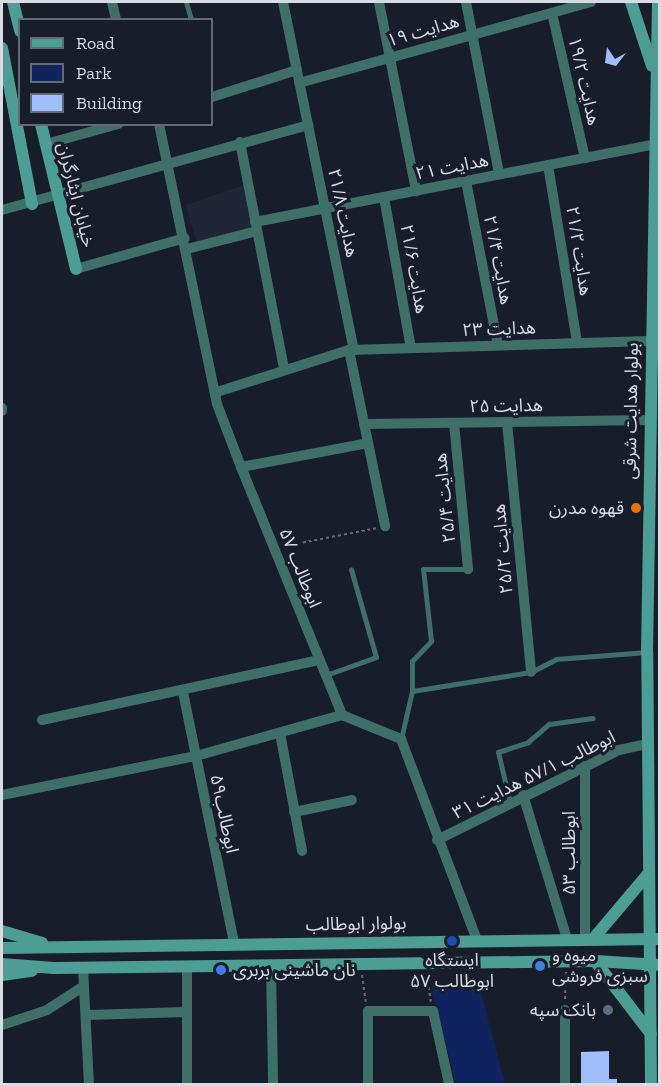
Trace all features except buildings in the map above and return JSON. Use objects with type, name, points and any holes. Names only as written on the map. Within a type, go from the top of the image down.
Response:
[{"type":"main road","points":[[13,2],[18,23]]},
{"type":"main road","points":[[631,2],[645,34],[656,82]]},
{"type":"main road","name":"بولوار هدایت شرقی","points":[[651,1084],[654,939],[648,874],[647,744],[651,647],[649,420],[658,2]]},
{"type":"main road","points":[[2,48],[32,204]]},
{"type":"main road","name":"خیابان ایثارگران","points":[[42,126],[76,269]]},
{"type":"main road","points":[[589,939],[648,874]]},
{"type":"main road","points":[[2,931],[52,945]]},
{"type":"main road","name":"بولوار ابوطالب","points":[[52,945],[654,939]]},
{"type":"main road","points":[[388,964],[394,959],[425,956],[427,950],[416,941]]},
{"type":"main road","points":[[2,948],[52,945]]},
{"type":"main road","points":[[2,975],[54,968],[83,967],[566,961],[654,964]]},
{"type":"main road","points":[[595,961],[651,1034]]},
{"type":"main road","points":[[2,964],[54,968]]},
{"type":"street","points":[[112,2],[116,18]]},
{"type":"street","name":"هدایت ۲۱/۸","points":[[283,2],[325,208],[385,526]]},
{"type":"street","points":[[379,2],[392,57],[416,190]]},
{"type":"street","points":[[466,2],[474,34],[499,174]]},
{"type":"street","name":"هدایت ۱۹","points":[[299,83],[591,2]]},
{"type":"street","name":"هدایت ۱۹/۲","points":[[552,13],[585,158]]},
{"type":"street","points":[[213,97],[297,70]]},
{"type":"street","points":[[2,210],[58,198],[167,162],[308,125]]},
{"type":"street","points":[[46,144],[111,126]]},
{"type":"street","name":"ابوطالب ۵۷","points":[[159,126],[217,392],[217,404],[342,715]]},
{"type":"street","points":[[240,142],[284,369]]},
{"type":"street","name":"هدایت ۲۱","points":[[256,226],[325,208],[655,144]]},
{"type":"street","name":"هدایت ۲۱/۲","points":[[548,165],[577,343]]},
{"type":"street","name":"هدایت ۲۱/۴","points":[[466,181],[498,345]]},
{"type":"street","name":"هدایت ۲۱/۶","points":[[384,197],[411,348]]},
{"type":"street","name":"خیابان ایثارگران","points":[[76,269],[256,226]]},
{"type":"street","name":"هدایت ۲۳","points":[[217,392],[284,369],[351,350],[650,341]]},
{"type":"street","name":"هدایت ۲۵","points":[[364,424],[649,420]]},
{"type":"street","name":"هدایت ۲۵/۲","points":[[507,422],[531,672]]},
{"type":"street","name":"هدایت ۲۵/۴","points":[[454,423],[468,569]]},
{"type":"street","points":[[241,467],[368,443]]},
{"type":"street","points":[[42,720],[183,692],[320,660]]},
{"type":"street","name":"ابوطالب۵۹","points":[[183,692],[234,943]]},
{"type":"street","points":[[2,795],[196,756],[342,715],[401,739],[437,840],[477,940]]},
{"type":"street","points":[[280,733],[302,851]]},
{"type":"street","name":"ابوطالب ۵۷/۱ هدایت ۳۱","points":[[437,840],[523,795],[619,750],[647,744]]},
{"type":"street","name":"ابوطالب ۵۳","points":[[585,766],[589,939]]},
{"type":"street","points":[[523,795],[567,939]]},
{"type":"street","points":[[294,812],[352,800]]},
{"type":"street","points":[[271,965],[273,1084]]},
{"type":"street","points":[[187,966],[187,1084]]},
{"type":"street","points":[[83,967],[88,1015],[90,1084]]},
{"type":"street","points":[[2,1025],[47,1010],[84,986]]},
{"type":"street","points":[[565,1010],[565,1084]]},
{"type":"street","points":[[368,1084],[368,1011],[433,1011],[449,1084]]},
{"type":"street","points":[[88,1015],[186,1012]]},
{"type":"lane","points":[[186,2],[190,18]]},
{"type":"lane","points":[[326,675],[376,657],[351,569]]},
{"type":"lane","points":[[401,739],[412,691],[412,661],[431,641],[423,569],[468,569]]},
{"type":"lane","points":[[412,691],[531,672],[556,659],[651,647]]},
{"type":"lane","points":[[510,803],[498,752],[528,742],[549,724],[593,718]]},
{"type":"path","points":[[274,548],[385,526]]},
{"type":"path","points":[[565,1010],[566,961]]},
{"type":"path","points":[[425,963],[433,1011]]},
{"type":"path","points":[[361,964],[368,1011]]},
{"type":"shaded area","points":[[244,185],[251,229],[197,244],[186,205]]},
{"type":"green space","points":[[432,989],[480,989],[505,1084],[456,1084]]},
{"type":"place","name":"قهوه مدرن","points":[[636,508]]},
{"type":"place","name":"ایستگاه ابوطالب ۵۷","points":[[452,941]]},
{"type":"place","name":"میوه و سبزی فروشی","points":[[540,966]]},
{"type":"place","name":"نان ماشینی بربری","points":[[221,970]]},
{"type":"place","name":"بانک سپه","points":[[608,1010]]}]
